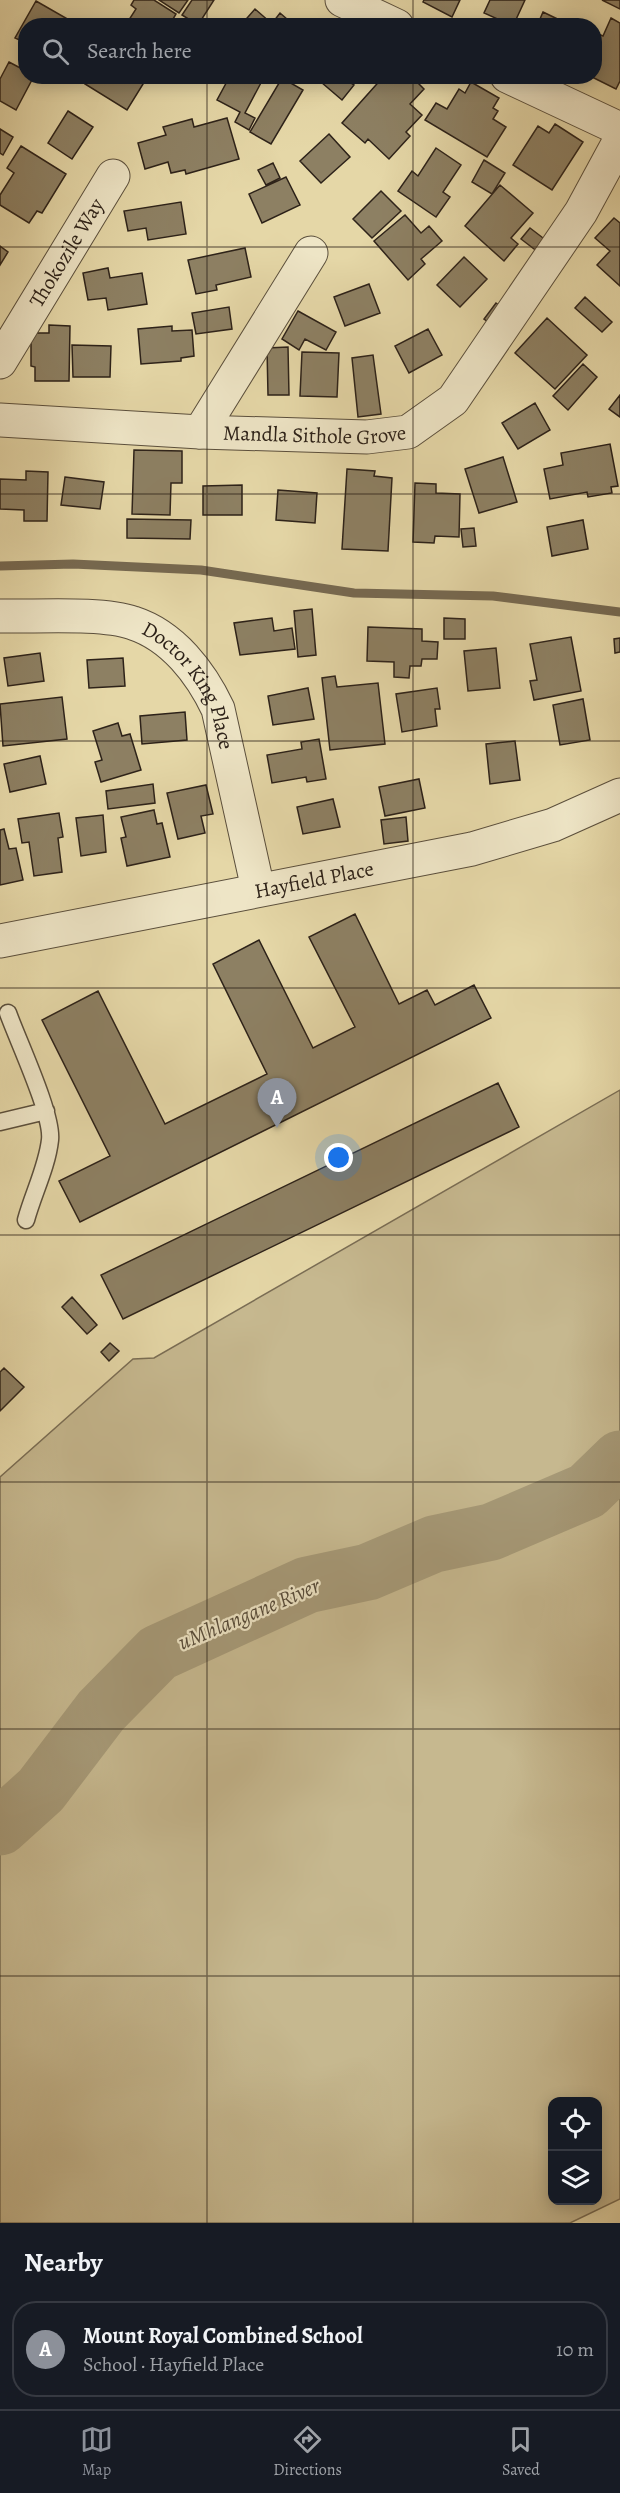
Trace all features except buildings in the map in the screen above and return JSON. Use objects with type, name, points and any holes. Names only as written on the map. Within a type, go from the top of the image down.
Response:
[{"type":"street","points":[[342,0],[380,18]]},
{"type":"street","points":[[524,84],[620,129]]},
{"type":"street","name":"Mandla Sithole Grove","points":[[0,420],[200,432],[367,437],[408,432],[453,400],[581,212],[620,140]]},
{"type":"street","name":"Thokozile Way","points":[[0,362],[113,176]]},
{"type":"street","points":[[200,432],[311,253]]},
{"type":"street","name":"Doctor King Place","points":[[0,616],[91,618],[132,622],[166,639],[191,665],[207,686],[219,709],[258,889]]},
{"type":"street","name":"Hayfield Place","points":[[0,941],[472,849],[553,825],[620,795]]},
{"type":"lane","points":[[8,1014],[46,1111],[51,1139],[26,1220]]},
{"type":"lane","points":[[0,1122],[46,1111]]},
{"type":"shaded area","points":[[620,1090],[620,2199],[570,2223],[0,2223],[0,1477],[133,1359],[154,1358]]},
{"type":"waterway","points":[[0,566],[73,564],[201,570],[354,593],[493,596],[620,612]]},
{"type":"waterway","name":"uMhlangane River","points":[[0,1827],[41,1790],[101,1711],[158,1653],[307,1585],[368,1572],[434,1544],[491,1532],[587,1491],[620,1459]]},
{"type":"place","name":"Mount Royal Combined School","points":[[277,1128]]}]
